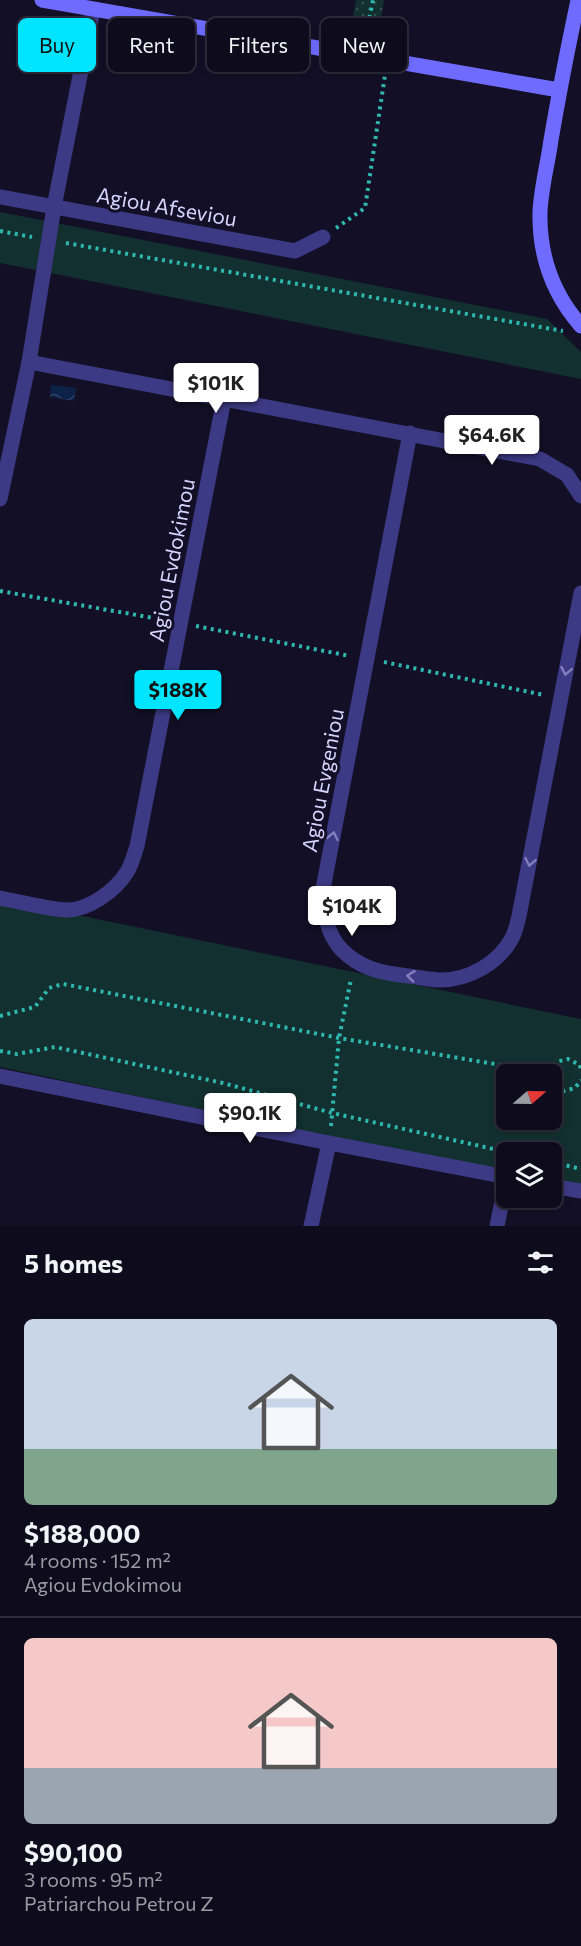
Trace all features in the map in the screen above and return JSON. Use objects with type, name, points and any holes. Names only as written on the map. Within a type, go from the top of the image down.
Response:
[{"type":"street","points":[[42,0],[321,48]]},
{"type":"street","points":[[577,329],[557,294],[547,268],[540,211],[559,90],[578,0]]},
{"type":"street","points":[[0,499],[29,362],[54,207],[93,10]]},
{"type":"street","points":[[407,63],[559,90]]},
{"type":"street","name":"Agiou Afseviou","points":[[0,197],[295,251],[323,237]]},
{"type":"street","points":[[29,362],[540,459],[567,475],[581,496]]},
{"type":"street","name":"Agiou Evdokimou","points":[[0,898],[67,910],[80,908],[107,893],[126,874],[137,846],[224,399]]},
{"type":"street","name":"Agiou Evgeniou","points":[[410,433],[322,889],[324,913],[330,931],[340,948],[355,961],[382,973],[440,980],[456,978],[482,968],[506,948],[513,936],[519,916],[581,592]]},
{"type":"street","points":[[0,1076],[496,1175]]},
{"type":"street","points":[[311,1226],[329,1143]]},
{"type":"street","points":[[562,1188],[581,1191]]},
{"type":"street","points":[[497,1226],[501,1208]]},
{"type":"path","points":[[369,18],[373,0]]},
{"type":"path","points":[[323,237],[365,208],[385,72]]},
{"type":"path","points":[[0,231],[577,329]]},
{"type":"path","points":[[0,591],[180,623],[561,698]]},
{"type":"path","points":[[329,1143],[339,1038],[355,961]]},
{"type":"path","points":[[0,1016],[35,1007],[49,988],[63,984],[339,1038],[496,1064]]},
{"type":"path","points":[[0,1051],[17,1054],[55,1047],[223,1083],[332,1113],[496,1150]]},
{"type":"path","points":[[555,1064],[568,1059],[580,1065],[581,1072]]},
{"type":"path","points":[[562,1090],[575,1088],[581,1080]]},
{"type":"path","points":[[562,1164],[581,1168]]},
{"type":"green space","points":[[356,0],[384,0],[381,18],[353,18]]},
{"type":"green space","points":[[0,212],[547,319],[581,352],[581,379],[0,263]]},
{"type":"green space","points":[[0,899],[581,1019],[581,1191],[562,1187],[562,1142],[496,1142],[496,1173],[0,1067]]},
{"type":"water","points":[[51,385],[76,388],[74,401],[50,397]]}]
